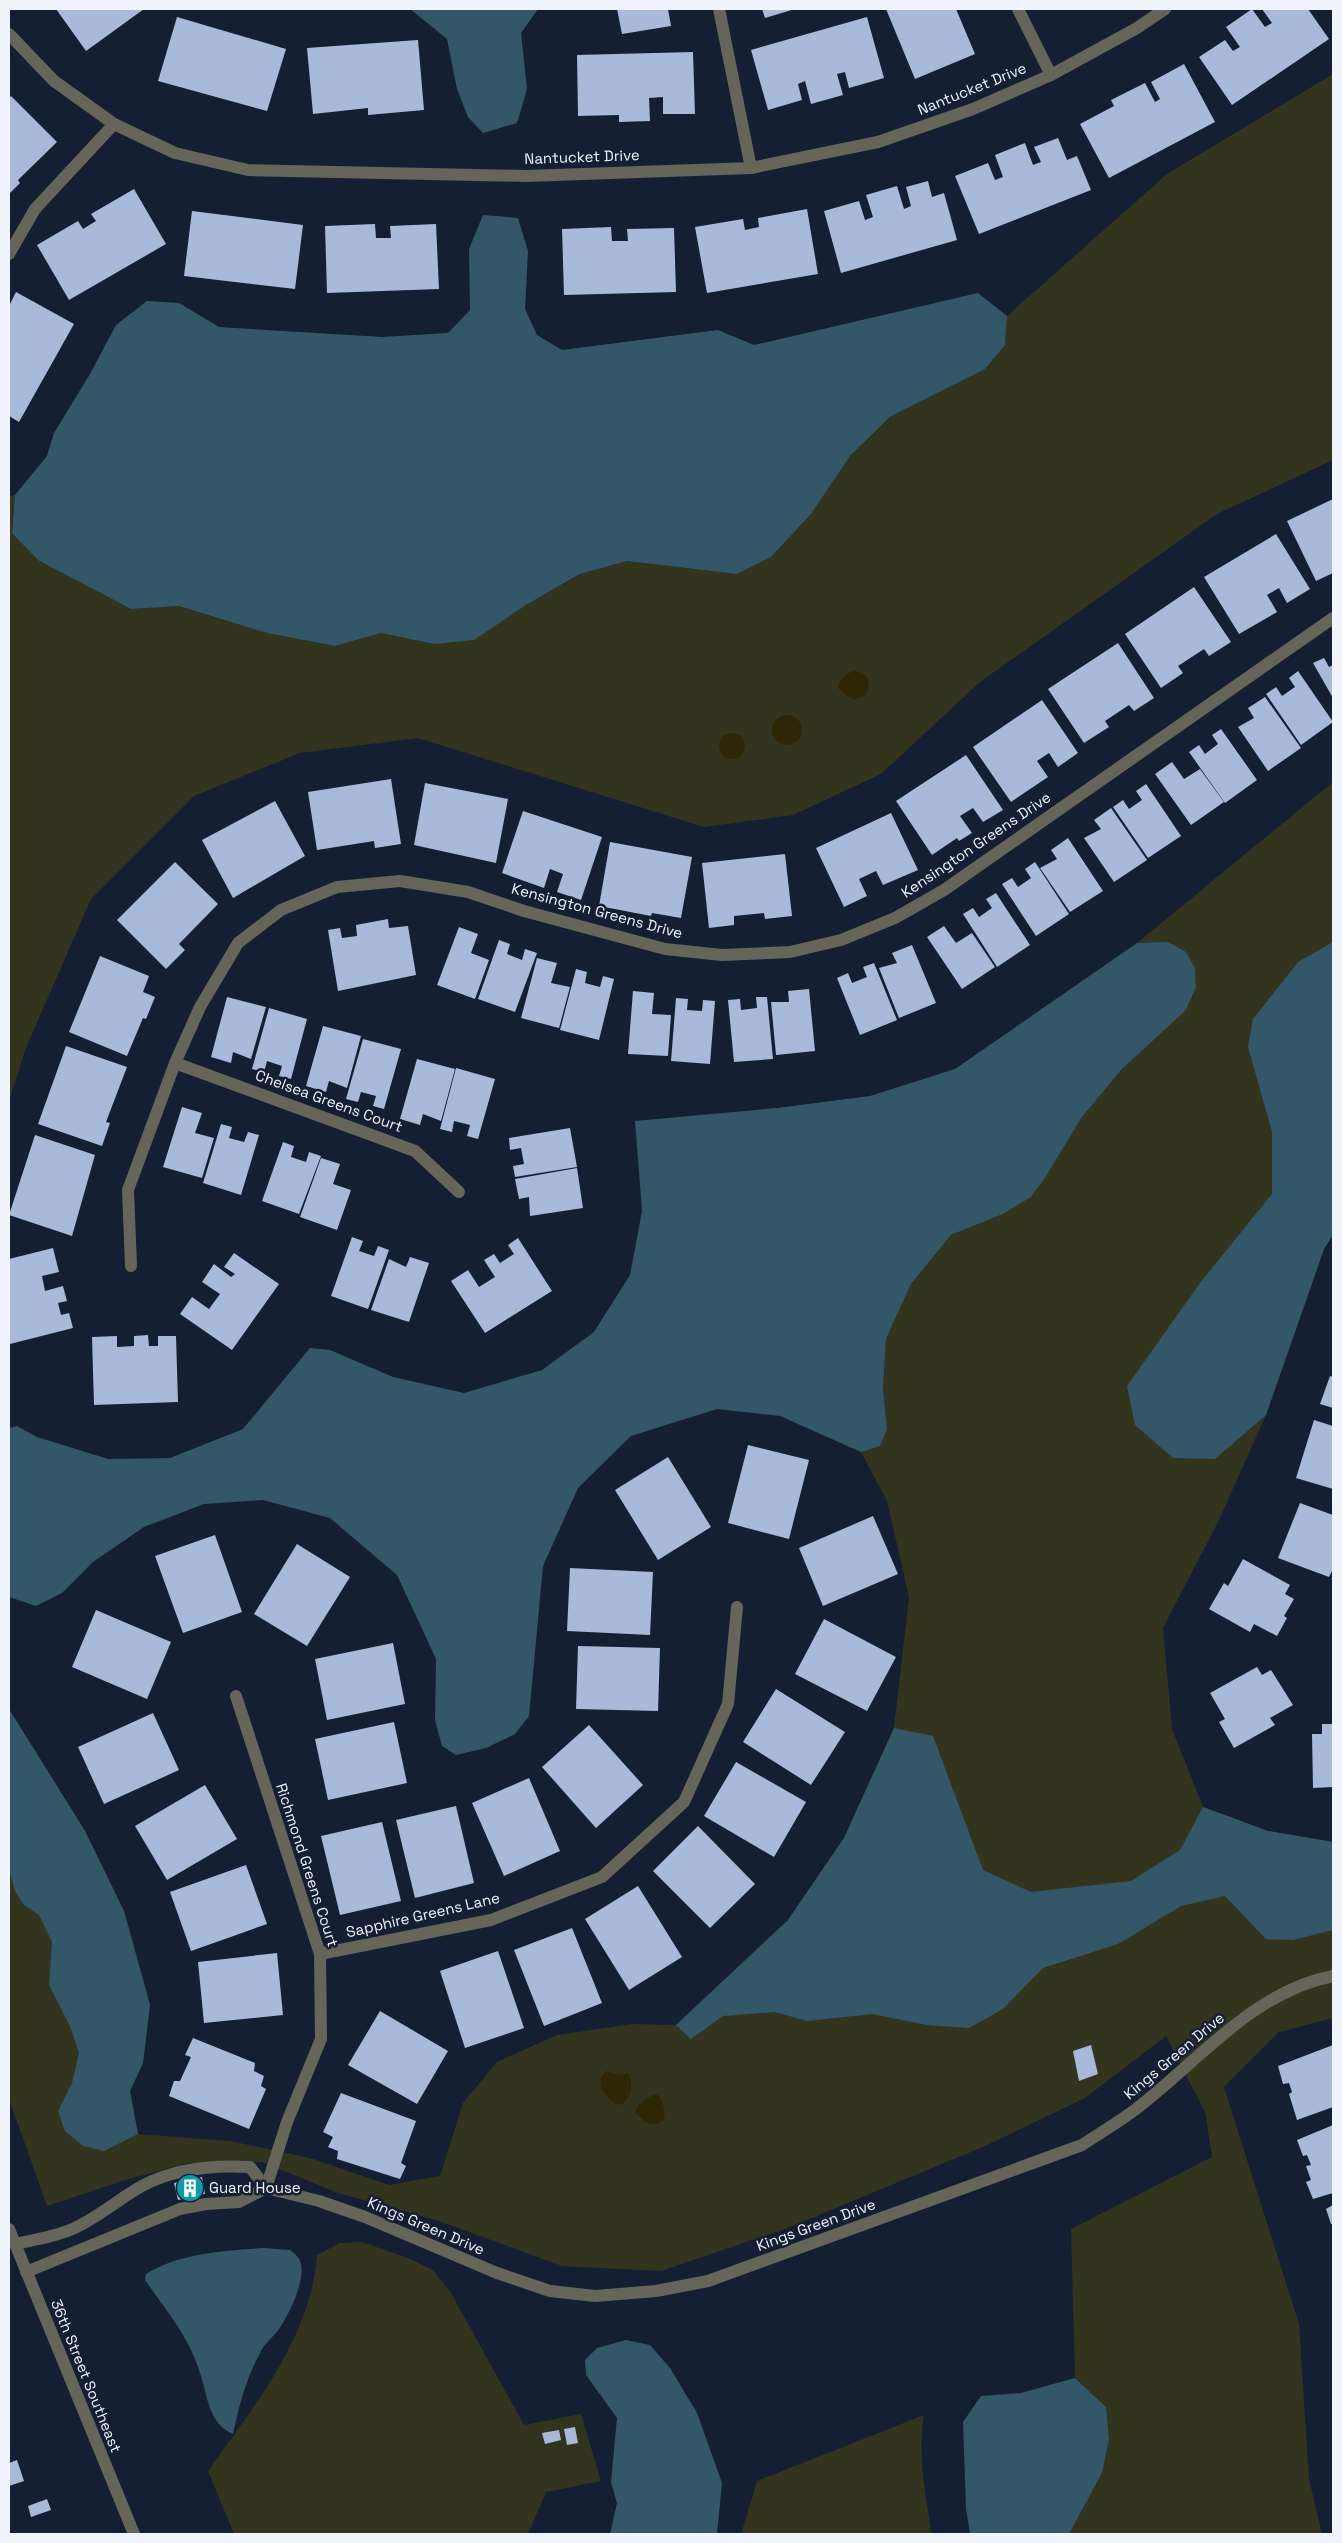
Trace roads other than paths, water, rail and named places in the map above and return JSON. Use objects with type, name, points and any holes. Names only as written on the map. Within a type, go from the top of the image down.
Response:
[{"type":"street","points":[[719,9],[751,168]]},
{"type":"street","points":[[1018,9],[1051,75]]},
{"type":"street","name":"Nantucket Drive","points":[[9,34],[54,82],[114,124],[175,153],[248,170],[527,176],[751,168],[878,142],[973,109],[1051,75],[1136,28],[1166,9]]},
{"type":"street","points":[[9,254],[34,209],[114,124]]},
{"type":"street","name":"Kensington Greens Drive","points":[[131,1266],[128,1190],[175,1063],[200,1007],[238,943],[281,910],[337,887],[400,881],[468,892],[524,911],[665,949],[722,955],[790,952],[842,940],[895,918],[944,890],[1333,618]]},
{"type":"street","name":"Chelsea Greens Court","points":[[175,1063],[415,1150],[459,1192]]},
{"type":"street","name":"Sapphire Greens Lane","points":[[320,1954],[491,1920],[602,1877],[684,1802],[728,1704],[737,1607]]},
{"type":"street","name":"Richmond Greens Court","points":[[236,1696],[320,1954],[322,2039],[288,2122],[266,2188]]},
{"type":"street","name":"Kings Green Drive","points":[[266,2188],[319,2201],[365,2217],[497,2273],[550,2291],[596,2296],[656,2291],[708,2281],[1082,2145],[1136,2109],[1228,2031],[1276,1996],[1316,1980],[1333,1976]]},
{"type":"street","points":[[15,2244],[70,2230],[94,2218],[143,2186],[182,2171],[209,2167],[250,2167],[266,2188],[239,2202],[206,2204],[180,2209],[26,2272]]},
{"type":"street","name":"36th Street Southeast","points":[[9,2229],[134,2534]]},
{"type":"water","points":[[410,9],[538,9],[521,33],[527,89],[517,123],[483,133],[468,117],[457,89],[447,39]]},
{"type":"water","points":[[483,215],[518,218],[528,251],[525,309],[537,335],[562,350],[718,330],[754,345],[978,293],[1007,316],[1005,345],[985,369],[891,416],[850,456],[811,514],[771,557],[737,574],[627,561],[580,574],[526,605],[474,640],[434,644],[381,633],[335,646],[267,633],[179,606],[131,609],[38,560],[12,533],[15,495],[47,456],[54,433],[90,374],[116,325],[147,301],[179,303],[219,327],[382,337],[448,333],[470,310],[469,249]]},
{"type":"water","points":[[1168,942],[1186,952],[1195,968],[1196,987],[1186,1010],[1122,1069],[1082,1117],[1045,1178],[1031,1197],[1003,1214],[951,1235],[911,1284],[886,1339],[883,1388],[887,1430],[880,1446],[861,1452],[780,1416],[717,1409],[631,1436],[578,1488],[543,1566],[529,1716],[515,1734],[486,1748],[456,1755],[442,1746],[435,1720],[436,1659],[397,1575],[330,1518],[263,1500],[204,1504],[144,1527],[93,1562],[62,1593],[36,1606],[9,1597],[9,1428],[17,1426],[37,1437],[108,1459],[170,1458],[243,1429],[310,1348],[330,1350],[393,1377],[464,1393],[542,1370],[594,1332],[630,1275],[642,1211],[635,1121],[777,1108],[870,1096],[955,1069],[1137,943]]},
{"type":"water","points":[[1333,942],[1333,1235],[1324,1249],[1266,1415],[1215,1459],[1173,1458],[1135,1425],[1127,1386],[1200,1283],[1272,1194],[1272,1132],[1248,1047],[1253,1019],[1298,962]]},
{"type":"water","points":[[9,1709],[85,1831],[124,1911],[150,2005],[143,2063],[130,2091],[138,2134],[104,2151],[83,2146],[65,2131],[58,2111],[72,2083],[79,2053],[70,2026],[49,1985],[52,1942],[39,1915],[24,1905],[15,1891],[9,1869]]},
{"type":"water","points":[[894,1728],[933,1736],[983,1870],[1031,1892],[1131,1881],[1180,1850],[1203,1807],[1268,1831],[1333,1842],[1333,1930],[1293,1940],[1266,1939],[1225,1896],[1181,1906],[1118,1944],[1043,1968],[1003,2009],[969,2028],[927,2025],[872,2014],[807,2021],[775,2012],[723,2016],[691,2039],[676,2025],[788,1920],[844,1838]]},
{"type":"water","points":[[263,2248],[290,2250],[299,2260],[302,2268],[301,2276],[289,2312],[279,2330],[262,2349],[255,2363],[240,2403],[233,2434],[225,2430],[214,2417],[196,2362],[184,2337],[145,2280],[146,2274],[159,2267],[188,2257]]},
{"type":"water","points":[[626,2340],[650,2345],[670,2368],[697,2413],[722,2483],[717,2534],[610,2534],[617,2503],[611,2482],[617,2418],[586,2375],[585,2360],[597,2348]]},
{"type":"water","points":[[1075,2378],[1106,2407],[1109,2439],[1102,2473],[1069,2534],[970,2534],[966,2508],[963,2422],[981,2396],[1021,2393]]},
{"type":"place","name":"Guard House","points":[[190,2188]]}]
